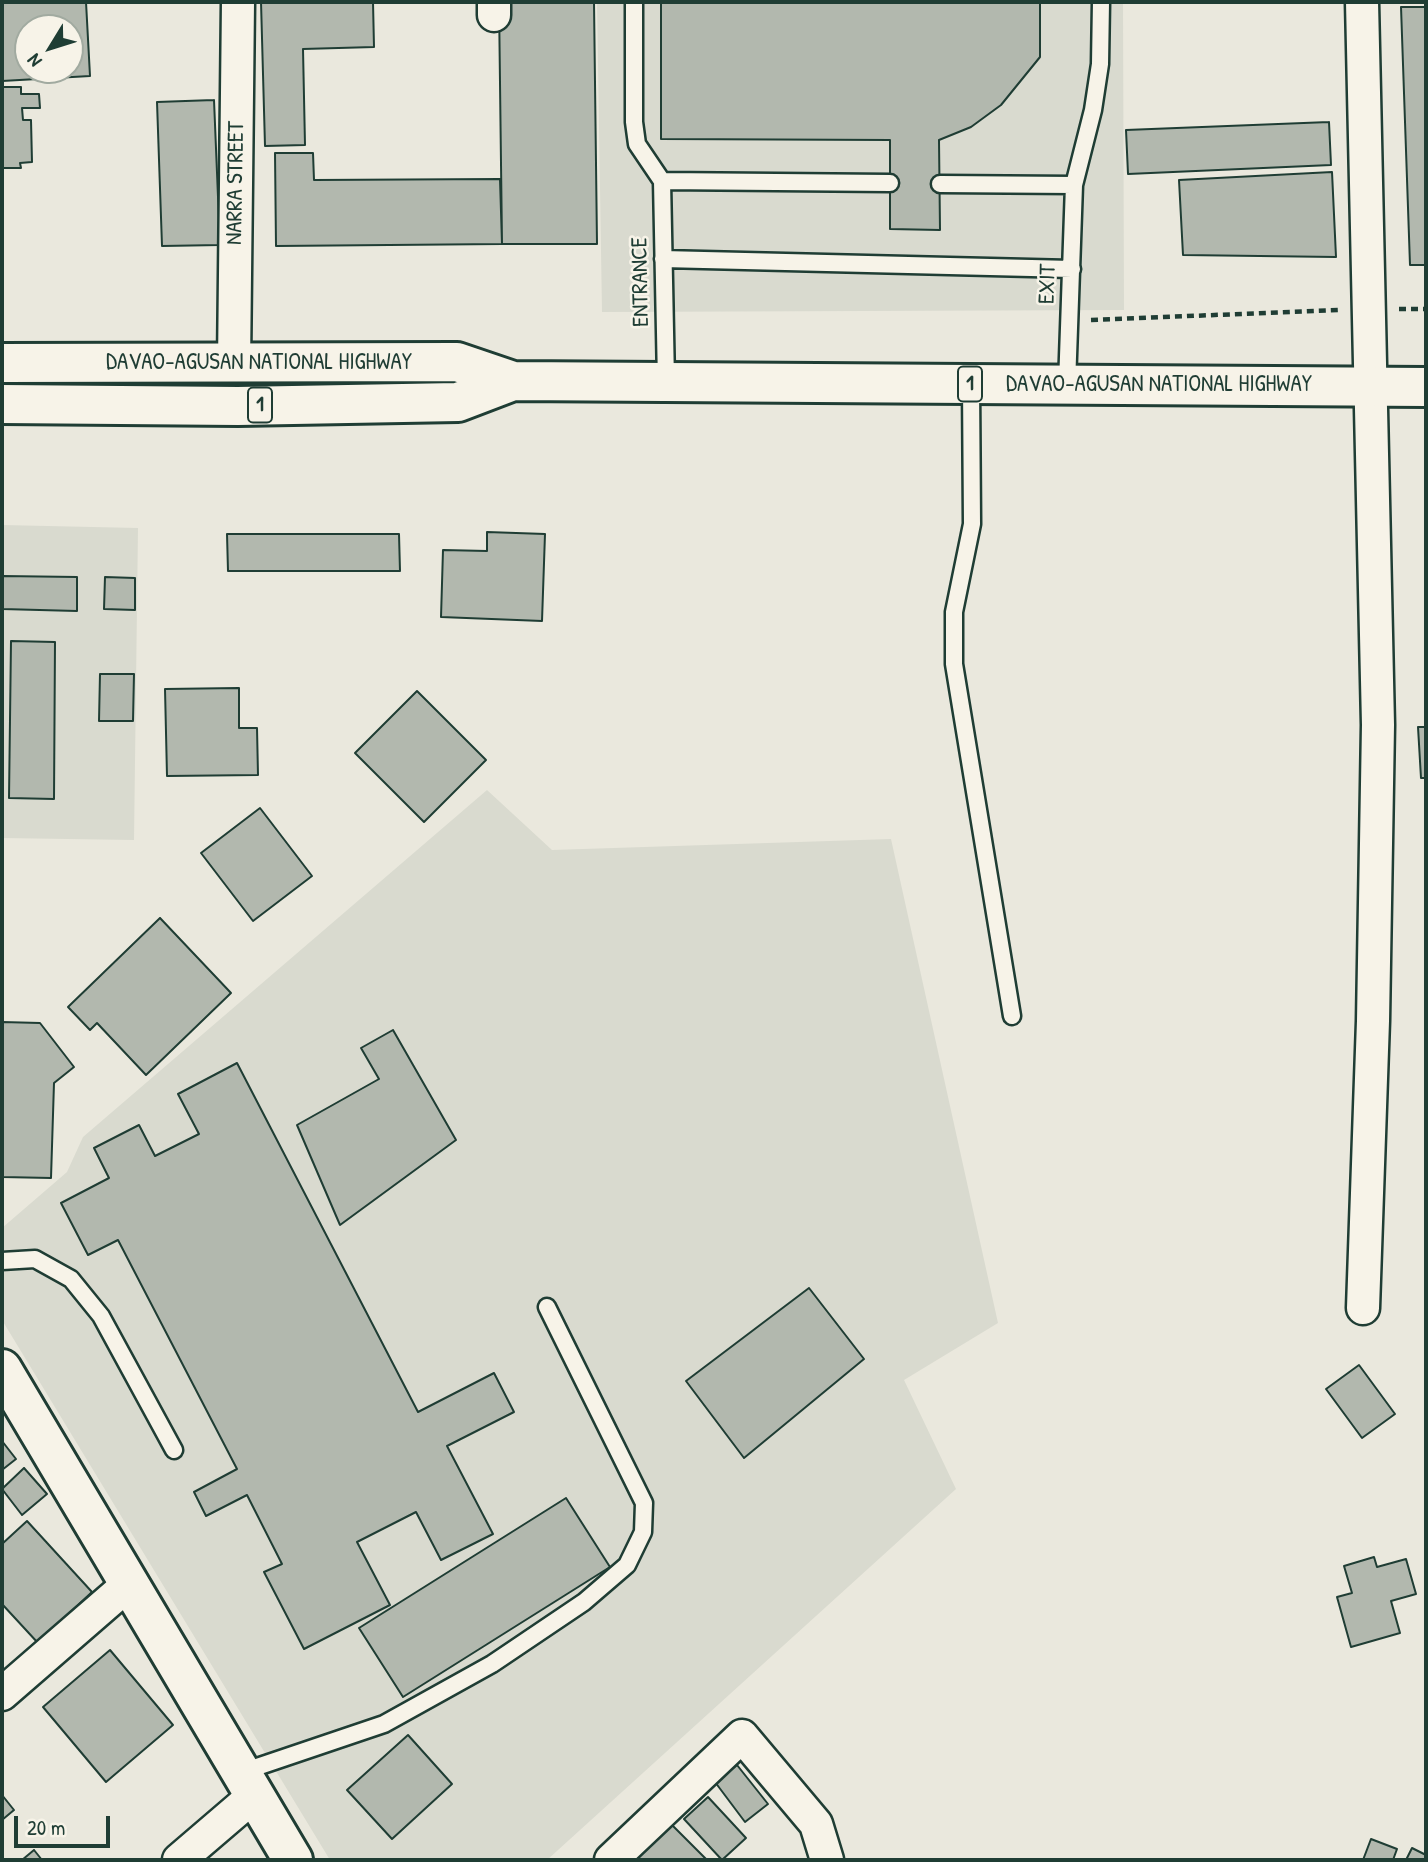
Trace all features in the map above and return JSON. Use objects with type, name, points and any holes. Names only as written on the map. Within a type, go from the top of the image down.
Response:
[{"type":"main road","name":"DAVAO-AGUSAN NATIONAL HIGHWAY","points":[[2,363],[234,365],[457,362],[513,381],[1426,387]]},
{"type":"main road","name":"DAVAO-AGUSAN NATIONAL HIGHWAY","points":[[2,404],[239,406],[458,402],[513,381]]},
{"type":"main road","points":[[2,1369],[293,1860]]},
{"type":"street","name":"NARRA STREET","points":[[234,365],[238,2]]},
{"type":"street","points":[[1362,2],[1378,725],[1373,1021],[1363,1308]]},
{"type":"street","points":[[2,1694],[131,1583]]},
{"type":"street","points":[[611,1860],[742,1736],[816,1824],[827,1860]]},
{"type":"street","points":[[179,1860],[249,1783]]},
{"type":"lane","points":[[634,2],[634,122],[637,144],[662,181],[890,183]]},
{"type":"lane","name":"EXIT","points":[[1067,385],[1074,185],[1093,110],[1100,64],[1101,2]]},
{"type":"lane","name":"ENTRANCE","points":[[662,181],[666,382]]},
{"type":"lane","points":[[940,184],[1074,185]]},
{"type":"lane","points":[[663,259],[1072,269]]},
{"type":"lane","points":[[971,384],[972,524],[954,612],[954,664],[1012,1016]]},
{"type":"lane","points":[[2,1261],[35,1259],[71,1279],[100,1316],[174,1450]]},
{"type":"lane","points":[[249,1783],[384,1724],[503,1656],[584,1602],[627,1564],[643,1532],[644,1503],[547,1307]]},
{"type":"path","points":[[1069,321],[1426,309]]},
{"type":"shaded area","points":[[597,2],[1123,2],[1124,310],[602,312]]},
{"type":"shaded area","points":[[2,525],[138,528],[134,840],[2,838]]},
{"type":"shaded area","points":[[487,790],[552,850],[891,839],[998,1323],[904,1380],[956,1489],[547,1860],[330,1860],[2,1320],[2,1228],[67,1172],[83,1137]]},
{"type":"building","points":[[2,2],[86,2],[90,76],[84,76],[84,14],[14,14],[14,80],[2,81]]},
{"type":"building","points":[[261,2],[373,2],[374,47],[303,49],[305,145],[265,146]]},
{"type":"building","points":[[499,2],[594,2],[597,244],[502,244]]},
{"type":"building","points":[[661,2],[1040,2],[1040,57],[1001,105],[971,127],[939,140],[940,230],[890,229],[890,140],[661,139]]},
{"type":"building","points":[[1401,7],[1426,7],[1426,265],[1410,265]]},
{"type":"building","points":[[2,87],[21,87],[21,94],[39,94],[40,108],[22,108],[23,120],[31,120],[32,162],[20,163],[21,168],[2,168]]},
{"type":"building","points":[[214,100],[220,245],[162,246],[157,102]]},
{"type":"building","points":[[1329,122],[1331,165],[1128,174],[1126,130]]},
{"type":"building","points":[[275,153],[313,153],[314,180],[500,179],[502,244],[276,246]]},
{"type":"building","points":[[1332,172],[1336,257],[1183,255],[1179,180]]},
{"type":"building","points":[[487,532],[545,534],[542,621],[441,617],[443,550],[487,551]]},
{"type":"building","points":[[227,534],[399,534],[400,571],[228,571]]},
{"type":"building","points":[[2,576],[77,577],[77,611],[2,609]]},
{"type":"building","points":[[105,577],[135,578],[135,610],[104,609]]},
{"type":"building","points":[[11,641],[55,642],[54,799],[9,798]]},
{"type":"building","points":[[100,674],[134,674],[133,721],[99,721]]},
{"type":"building","points":[[239,688],[239,728],[257,728],[258,775],[167,776],[165,689]]},
{"type":"building","points":[[417,691],[486,760],[424,822],[355,753]]},
{"type":"building","points":[[1418,727],[1426,727],[1426,778],[1421,778]]},
{"type":"building","points":[[260,808],[312,876],[253,921],[201,853]]},
{"type":"building","points":[[160,918],[231,993],[146,1075],[97,1023],[90,1030],[68,1007]]},
{"type":"building","points":[[2,1022],[40,1023],[74,1067],[54,1083],[51,1178],[2,1177]]},
{"type":"building","points":[[393,1030],[456,1140],[340,1225],[297,1125],[379,1079],[361,1048]]},
{"type":"building","points":[[237,1063],[418,1412],[494,1373],[514,1412],[447,1446],[493,1534],[441,1560],[416,1512],[357,1542],[390,1605],[304,1649],[264,1572],[282,1564],[247,1495],[206,1516],[194,1492],[237,1469],[118,1240],[88,1255],[61,1203],[109,1178],[94,1148],[139,1125],[155,1156],[199,1134],[178,1094]]},
{"type":"building","points":[[809,1288],[864,1359],[744,1458],[686,1381]]},
{"type":"building","points":[[1359,1365],[1395,1414],[1362,1438],[1326,1389]]},
{"type":"building","points":[[2,1441],[16,1459],[2,1470]]},
{"type":"building","points":[[24,1468],[47,1494],[22,1515],[2,1489]]},
{"type":"building","points":[[566,1498],[610,1567],[403,1697],[359,1628]]},
{"type":"building","points":[[27,1521],[92,1592],[38,1643],[2,1604],[2,1544]]},
{"type":"building","points":[[1374,1557],[1377,1567],[1406,1559],[1416,1594],[1391,1601],[1400,1633],[1351,1647],[1337,1597],[1352,1593],[1344,1566]]},
{"type":"building","points":[[110,1650],[173,1725],[106,1782],[43,1707]]},
{"type":"building","points":[[408,1735],[452,1784],[392,1839],[347,1790]]},
{"type":"building","points":[[737,1765],[768,1804],[745,1822],[715,1782]]},
{"type":"building","points":[[2,1795],[14,1810],[2,1820]]},
{"type":"building","points":[[708,1797],[746,1838],[722,1860],[684,1819]]},
{"type":"building","points":[[667,1820],[707,1860],[634,1860]]},
{"type":"building","points":[[1371,1839],[1397,1849],[1393,1860],[1363,1860]]},
{"type":"building","points":[[1412,1848],[1426,1855],[1426,1860],[1406,1860]]},
{"type":"building","points":[[34,1850],[42,1860],[22,1860]]}]
